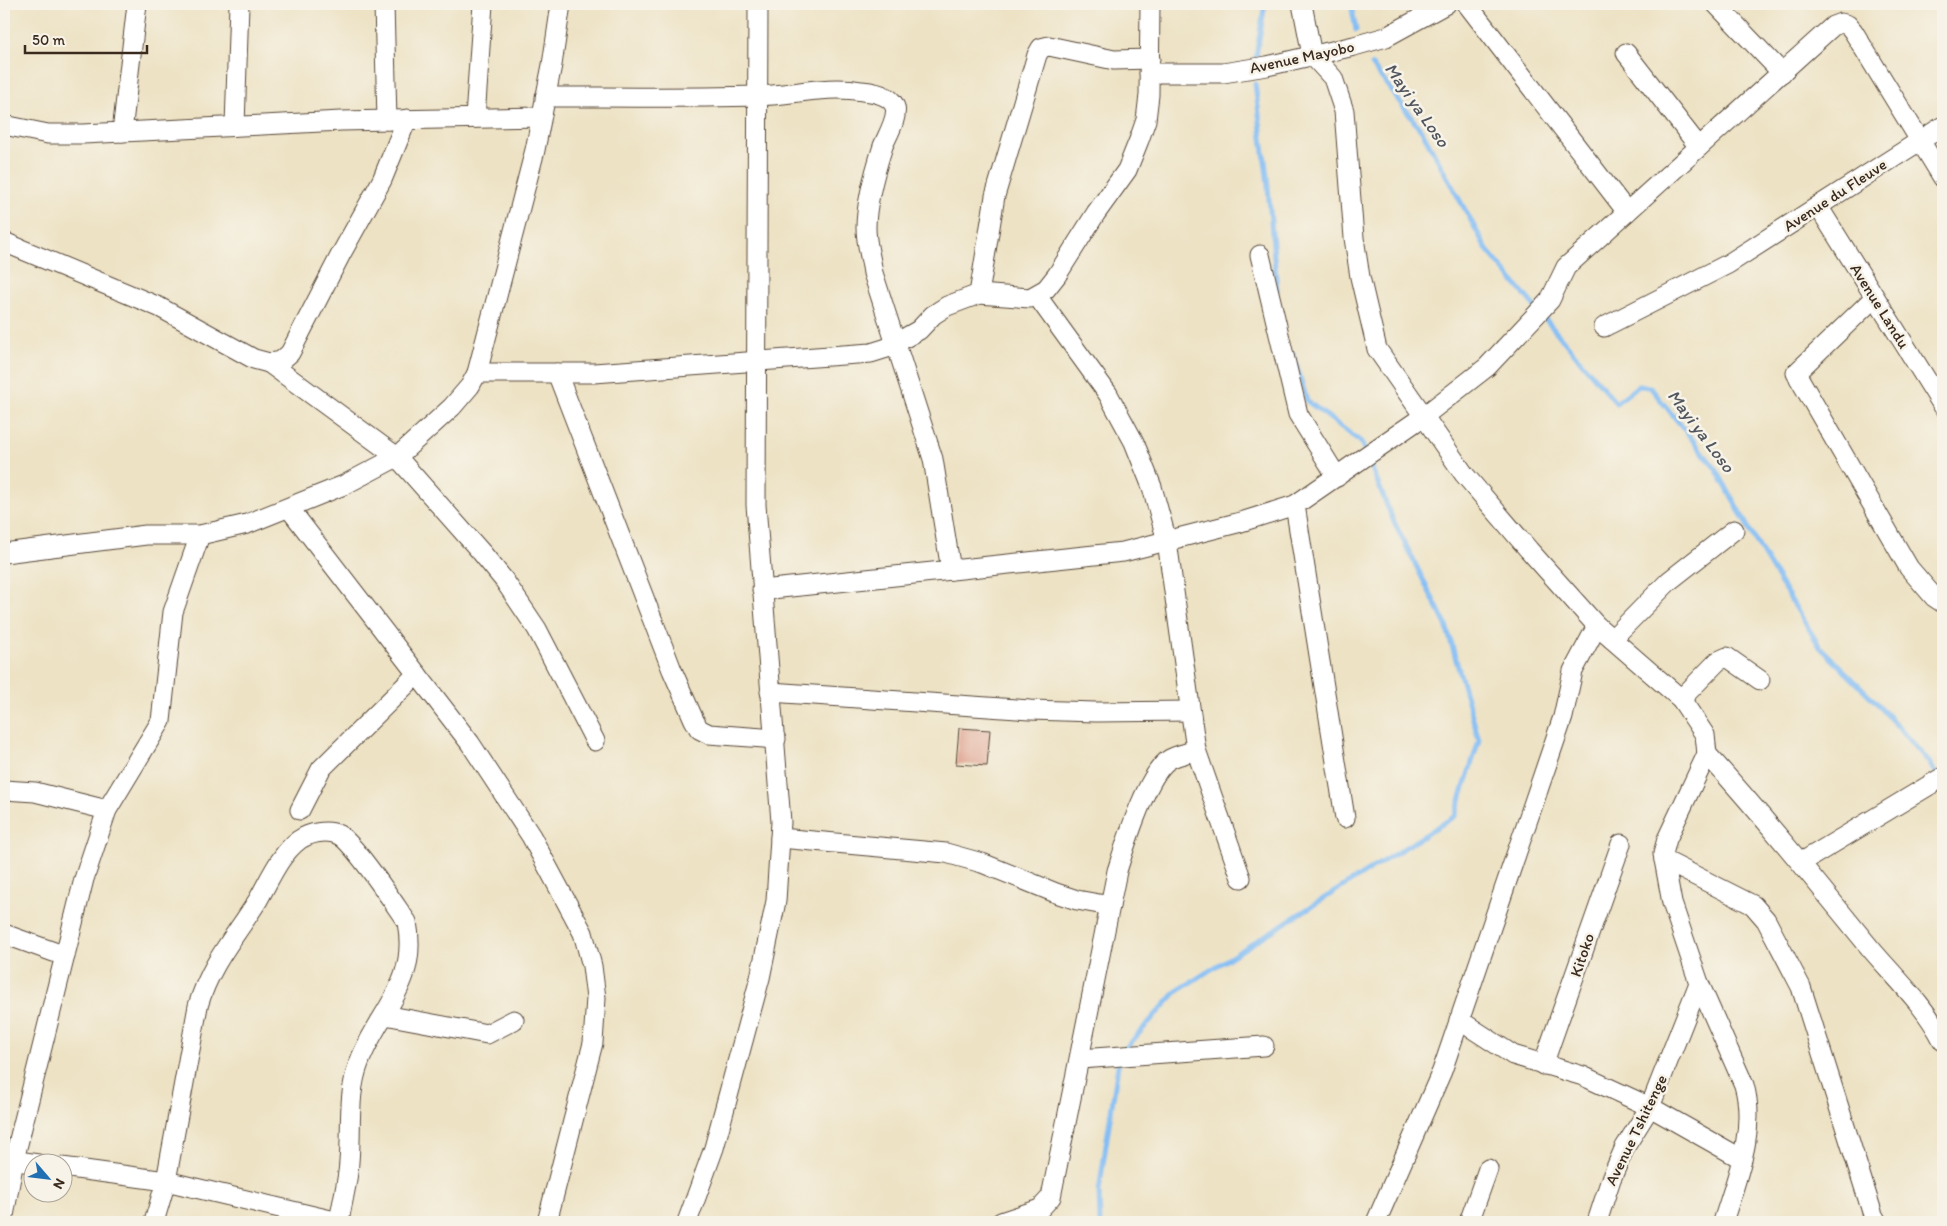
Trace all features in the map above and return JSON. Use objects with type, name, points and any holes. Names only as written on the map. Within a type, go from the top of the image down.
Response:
[{"type":"street","points":[[122,132],[137,4]]},
{"type":"street","points":[[235,126],[238,4]]},
{"type":"street","points":[[384,4],[387,120]]},
{"type":"street","points":[[475,118],[483,4]]},
{"type":"street","points":[[4,553],[146,535],[200,535],[247,524],[344,485],[398,457],[452,407],[470,386],[477,373],[535,150],[561,4]]},
{"type":"street","points":[[687,1222],[714,1148],[760,978],[776,901],[781,822],[776,739],[770,692],[756,505],[758,4]]},
{"type":"street","points":[[477,373],[557,373],[871,353],[897,343],[919,330],[933,315],[947,306],[979,294],[1030,298],[1037,296],[1046,289],[1057,275],[1096,213],[1127,170],[1146,120],[1150,66],[1150,4]]},
{"type":"street","points":[[1302,4],[1312,56],[1333,78],[1344,111],[1360,277],[1377,349],[1464,474],[1596,626],[1682,699],[1705,735],[1707,754],[1667,839],[1664,860],[1672,903],[1699,983],[1744,1085],[1748,1101],[1749,1116],[1742,1159],[1723,1222]]},
{"type":"street","name":"Avenue Mayobo","points":[[979,294],[995,196],[1037,55],[1041,48],[1049,46],[1150,66],[1223,74],[1268,66],[1386,37],[1446,4]]},
{"type":"street","points":[[1468,4],[1627,212]]},
{"type":"street","points":[[1716,4],[1782,73]]},
{"type":"street","points":[[762,590],[1123,552],[1241,522],[1295,505],[1424,416],[1487,367],[1550,300],[1566,267],[1833,26],[1841,23],[1848,25],[1853,30],[1943,178]]},
{"type":"street","points":[[1626,53],[1699,147]]},
{"type":"street","points":[[545,97],[758,96],[826,89],[863,91],[884,96],[891,101],[895,108],[872,188],[866,228],[873,273],[933,459],[951,570]]},
{"type":"street","points":[[4,125],[48,134],[387,120],[541,117]]},
{"type":"street","points":[[269,363],[281,361],[290,353],[300,337],[341,254],[382,180],[407,120]]},
{"type":"street","name":"Avenue du Fleuve","points":[[1604,327],[1728,264],[1943,126]]},
{"type":"street","name":"Avenue Landu","points":[[1818,206],[1943,406]]},
{"type":"street","points":[[4,242],[159,307],[254,359],[269,363],[398,457],[504,580],[537,629],[595,741]]},
{"type":"street","points":[[1260,255],[1298,414],[1337,477]]},
{"type":"street","points":[[1037,296],[1108,394],[1134,442],[1152,487],[1167,541],[1196,750],[1241,878]]},
{"type":"street","points":[[1874,298],[1796,373],[1909,568],[1943,603]]},
{"type":"street","points":[[557,373],[672,670],[699,729],[709,734],[776,739]]},
{"type":"street","points":[[1295,505],[1345,818]]},
{"type":"street","points":[[289,508],[470,743],[531,836],[583,933],[592,966],[596,998],[593,1043],[547,1222]]},
{"type":"street","points":[[1612,639],[1668,581],[1734,530]]},
{"type":"street","points":[[4,1216],[9,1159],[66,956],[84,879],[107,810],[161,721],[174,612],[200,535]]},
{"type":"street","points":[[1376,1222],[1442,1071],[1563,718],[1573,671],[1596,626]]},
{"type":"street","points":[[1682,699],[1718,661],[1727,657],[1760,680]]},
{"type":"street","points":[[300,810],[321,768],[417,674]]},
{"type":"street","points":[[770,692],[1030,710],[1096,712],[1190,711]]},
{"type":"street","points":[[1001,1222],[1040,1209],[1051,1197],[1117,871],[1134,822],[1159,769],[1170,759],[1196,750]]},
{"type":"street","points":[[1707,754],[1802,862],[1867,944],[1924,1010],[1943,1041]]},
{"type":"street","points":[[1802,862],[1938,780]]},
{"type":"street","points":[[4,790],[43,793],[107,810]]},
{"type":"street","points":[[72,1168],[166,1181],[339,1222],[349,1162],[352,1092],[358,1064],[396,997],[404,977],[410,937],[407,922],[353,848],[339,835],[325,832],[312,834],[298,841],[280,862],[205,981],[198,1006],[166,1181],[154,1222]]},
{"type":"street","points":[[780,838],[946,853],[982,863],[1056,894],[1110,906]]},
{"type":"street","name":"Kitoko","points":[[1543,1065],[1620,844]]},
{"type":"street","points":[[1664,860],[1753,904],[1766,920],[1801,987],[1873,1215],[1877,1222]]},
{"type":"street","points":[[4,934],[66,956]]},
{"type":"street","name":"Avenue Tshitenge","points":[[1597,1222],[1611,1179],[1625,1148],[1650,1107],[1699,983]]},
{"type":"street","points":[[386,1015],[487,1034],[514,1020]]},
{"type":"street","points":[[1459,1020],[1513,1055],[1584,1076],[1650,1107],[1742,1159]]},
{"type":"street","points":[[1080,1059],[1264,1046]]},
{"type":"street","points":[[9,1159],[22,1161]]},
{"type":"street","points":[[1469,1222],[1488,1168]]},
{"type":"building","points":[[959,728],[990,730],[987,766],[956,764]]},
{"type":"waterway","points":[[1256,56],[1265,4]]},
{"type":"waterway","name":"Mayi ya Loso","points":[[1351,4],[1356,30]]},
{"type":"waterway","name":"Mayi ya Loso","points":[[1372,65],[1423,133],[1487,250],[1616,403],[1638,386],[1650,387],[1716,469],[1764,556],[1820,647],[1875,701],[1929,762],[1937,776]]},
{"type":"waterway","points":[[1255,84],[1267,176],[1277,290]]},
{"type":"waterway","points":[[1124,1050],[1177,991],[1455,816],[1479,740],[1446,625],[1393,520],[1361,442],[1307,401],[1293,354]]},
{"type":"waterway","points":[[1100,1222],[1099,1191],[1119,1059]]}]
